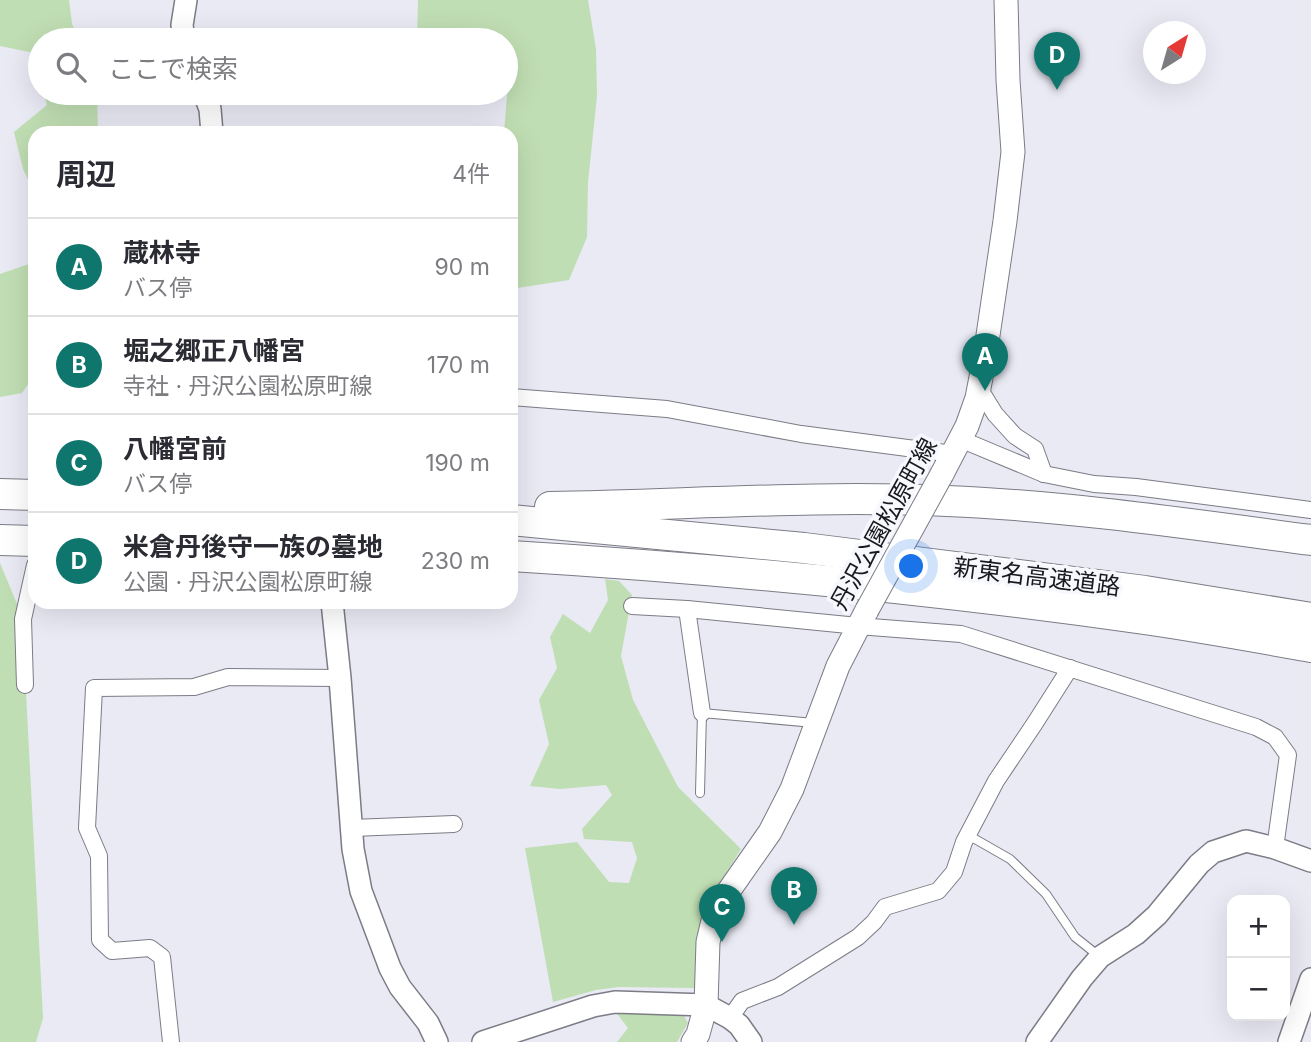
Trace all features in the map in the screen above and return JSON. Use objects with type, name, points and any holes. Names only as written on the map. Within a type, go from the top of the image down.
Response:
[{"type":"highway","points":[[0,494],[28,495]]},
{"type":"highway","points":[[518,508],[843,499],[946,501],[1044,506],[1311,540]]},
{"type":"highway","name":"新東名高速道路","points":[[518,521],[804,548],[1146,591],[1311,618]]},
{"type":"highway","points":[[0,540],[28,541]]},
{"type":"highway","name":"新東名高速道路","points":[[518,557],[798,578],[942,593],[1145,619],[1311,646]]},
{"type":"main road","name":"丹沢公園松原町線","points":[[693,1042],[698,1034],[699,1005],[708,942],[717,911],[770,832],[792,789],[838,666],[952,456],[967,426],[979,388],[1013,152],[1006,0]]},
{"type":"street","points":[[182,28],[186,0]]},
{"type":"street","points":[[208,105],[211,126]]},
{"type":"street","points":[[979,388],[995,414],[1015,436],[1035,450],[1044,474]]},
{"type":"street","points":[[518,398],[667,409],[801,435],[952,456],[1094,484],[1311,510]]},
{"type":"street","points":[[25,685],[23,619],[28,596]]},
{"type":"street","points":[[632,606],[863,618],[961,634],[1256,727],[1275,737],[1288,755],[1275,848]]},
{"type":"street","points":[[333,609],[353,849],[361,891],[390,968],[400,987],[428,1023],[437,1042]]},
{"type":"street","points":[[687,609],[702,713]]},
{"type":"street","points":[[730,1018],[742,1001],[778,987],[858,937],[885,907],[938,891],[954,872],[968,835],[996,781],[1070,668]]},
{"type":"street","points":[[172,1042],[162,957],[150,948],[112,951],[100,940],[99,856],[87,828],[94,688],[194,687],[228,677],[340,678]]},
{"type":"street","points":[[352,828],[454,824]]},
{"type":"street","points":[[1037,1042],[1100,957],[1136,934],[1157,915],[1199,864],[1213,852],[1246,841],[1311,860]]},
{"type":"street","points":[[1289,1042],[1311,979]]},
{"type":"street","points":[[483,1042],[593,1006],[615,1002],[699,1005],[730,1018],[739,1025],[751,1042]]},
{"type":"lane","points":[[700,793],[702,713],[817,724]]},
{"type":"lane","points":[[968,835],[1010,859],[1046,894],[1075,937],[1100,957]]},
{"type":"green space","points":[[0,0],[69,0],[74,28],[28,28],[28,52],[0,46]]},
{"type":"green space","points":[[418,0],[588,0],[596,49],[597,96],[588,182],[587,237],[569,280],[518,288],[518,126],[505,126],[506,105],[518,105],[518,28],[417,28]]},
{"type":"green space","points":[[47,105],[97,105],[98,126],[28,126],[28,180],[14,132]]},
{"type":"green space","points":[[28,264],[28,384],[22,393],[0,397],[0,274]]},
{"type":"green space","points":[[0,563],[22,616],[43,1018],[36,1042],[0,1042]]},
{"type":"green space","points":[[605,579],[619,581],[632,595],[621,656],[633,700],[678,787],[741,849],[704,909],[696,954],[695,988],[619,987],[596,990],[553,1002],[525,848],[577,842],[609,882],[629,883],[637,858],[632,842],[584,839],[582,829],[612,795],[606,785],[560,789],[530,786],[549,744],[539,700],[557,668],[550,637],[563,614],[590,633],[608,600]]},
{"type":"green space","points":[[615,1011],[682,1012],[688,1023],[677,1042],[617,1042],[628,1028]]},
{"type":"place","name":"米倉丹後守一族の墓地","points":[[1057,90]]},
{"type":"place","name":"蔵林寺","points":[[985,391]]},
{"type":"place","name":"堀之郷正八幡宮","points":[[794,925]]},
{"type":"place","name":"八幡宮前","points":[[722,942]]}]
